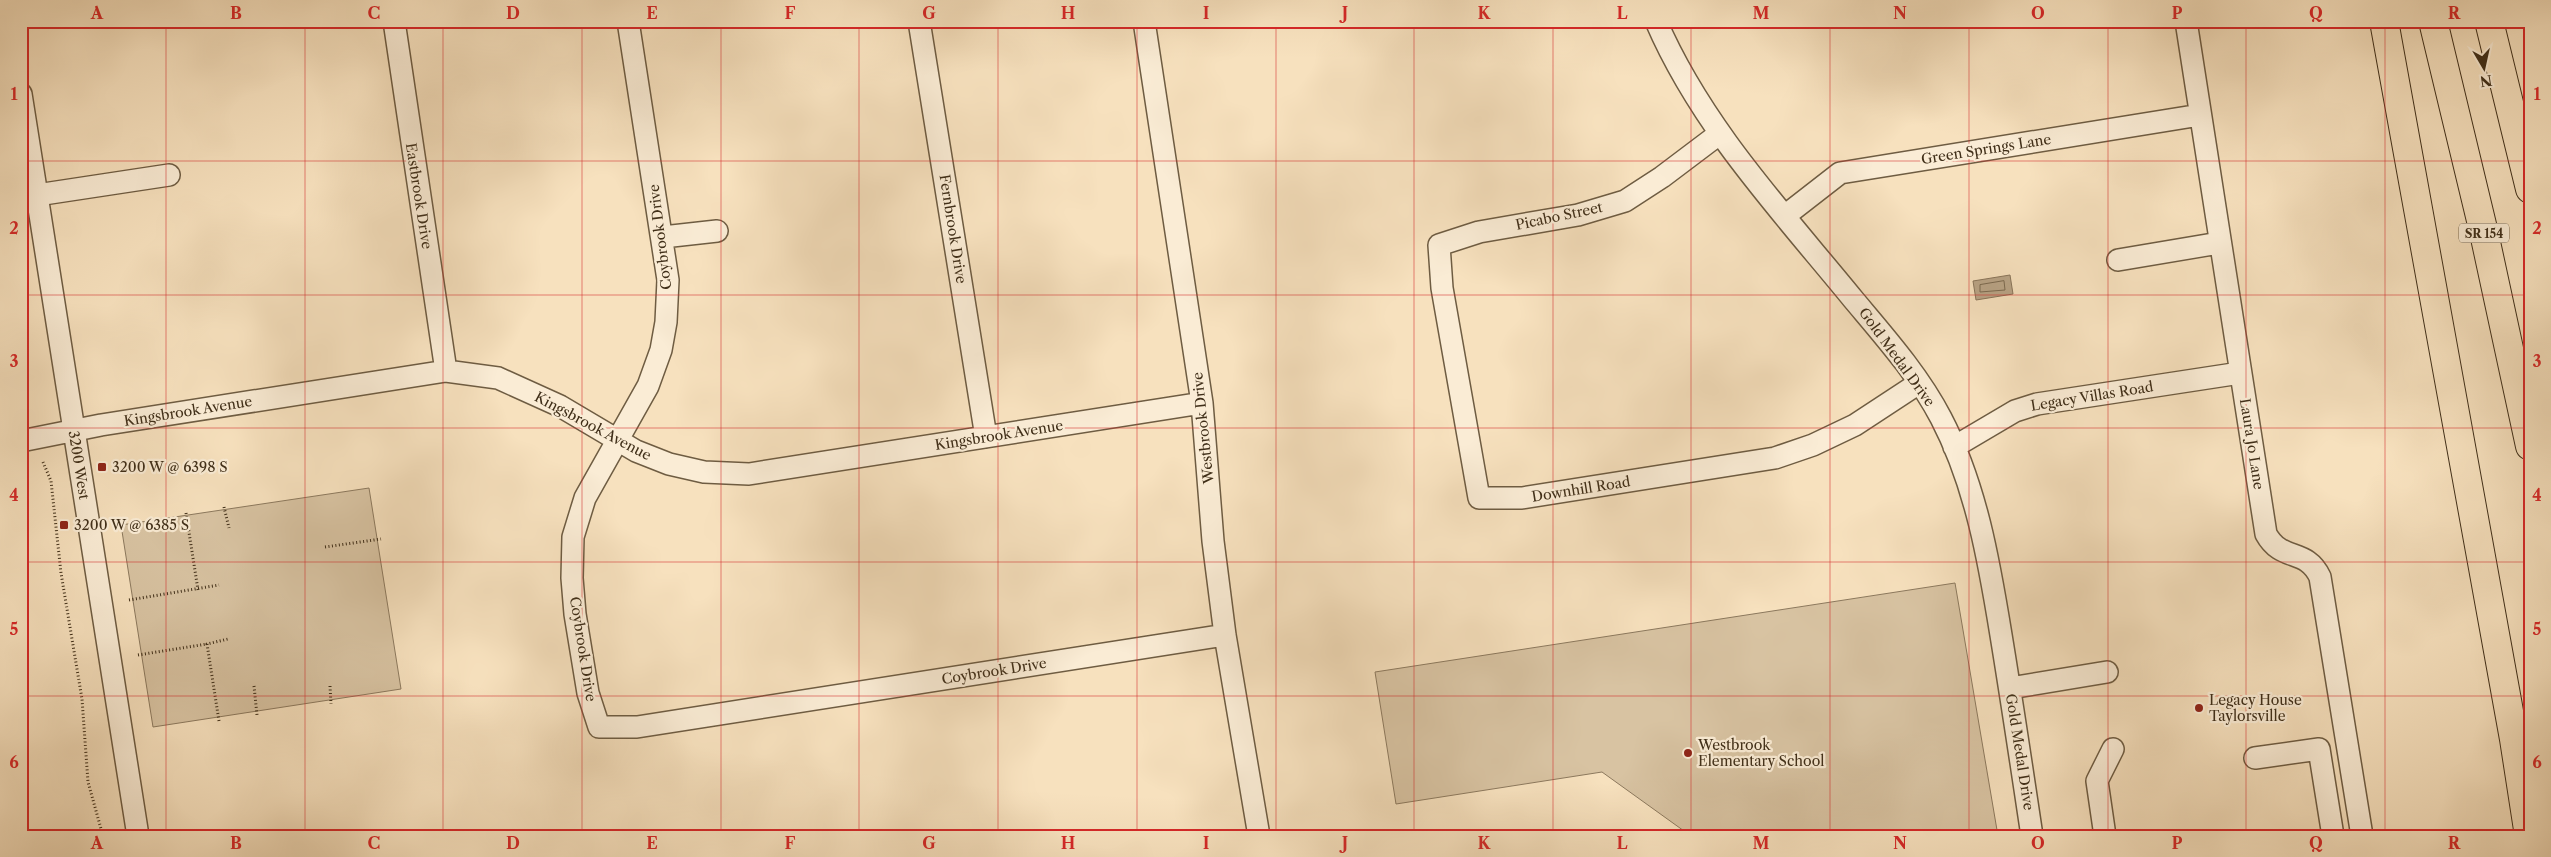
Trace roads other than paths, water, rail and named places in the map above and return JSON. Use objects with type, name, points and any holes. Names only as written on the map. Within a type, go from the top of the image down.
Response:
[{"type":"highway","points":[[2384,21],[2514,739],[2529,836]]},
{"type":"highway","name":"SR 154","points":[[2433,21],[2484,233],[2530,446]]},
{"type":"highway","points":[[2489,21],[2530,189]]},
{"type":"street","name":"Eastbrook Drive","points":[[394,21],[446,371]]},
{"type":"street","name":"Coybrook Drive","points":[[628,21],[663,237],[668,280],[666,322],[661,350],[648,386],[585,498],[573,537],[572,578],[575,614],[588,693],[599,727],[637,727],[1225,635]]},
{"type":"street","name":"Fernbrook Drive","points":[[920,21],[986,437]]},
{"type":"street","name":"Westbrook Drive","points":[[1144,21],[1202,403],[1213,541],[1225,635],[1260,836]]},
{"type":"street","name":"Gold Medal Drive","points":[[1656,21],[1664,41],[1719,134],[1888,341],[1919,383],[1940,417],[1954,446],[1981,527],[2010,688],[2032,836]]},
{"type":"street","name":"Laura Jo Lane","points":[[2186,21],[2219,243],[2266,534],[2272,545],[2283,552],[2306,558],[2315,566],[2320,577],[2362,836]]},
{"type":"street","name":"3200 West","points":[[21,94],[138,836]]},
{"type":"street","name":"Green Springs Lane","points":[[1786,215],[1840,173],[2200,115]]},
{"type":"street","name":"Picabo Street","points":[[1439,245],[1479,232],[1578,215],[1625,201],[1662,177],[1719,134]]},
{"type":"street","points":[[37,195],[169,174]]},
{"type":"street","points":[[663,237],[717,231]]},
{"type":"street","points":[[2118,260],[2219,243]]},
{"type":"street","name":"Downhill Road","points":[[1439,245],[1442,288],[1479,498],[1522,498],[1775,458],[1813,445],[1855,425],[1919,383]]},
{"type":"street","name":"Kingsbrook Avenue","points":[[21,441],[74,432],[103,424],[446,371],[498,378],[560,406],[636,450],[669,464],[704,472],[749,474],[1202,403]]},
{"type":"street","name":"Legacy Villas Road","points":[[1954,446],[2015,411],[2037,404],[2240,373]]},
{"type":"street","points":[[2010,688],[2107,672]]},
{"type":"street","points":[[2105,836],[2097,781],[2113,749]]},
{"type":"street","points":[[2255,758],[2319,749],[2333,836]]},
{"type":"water","points":[[2010,275],[2013,294],[1976,300],[1973,281]]},
{"type":"place","name":"3200 W @ 6398 S","points":[[102,467]]},
{"type":"place","name":"3200 W @ 6385 S","points":[[64,525]]},
{"type":"place","name":"Legacy House Taylorsville","points":[[2199,708]]},
{"type":"place","name":"Westbrook Elementary School","points":[[1688,753]]}]
